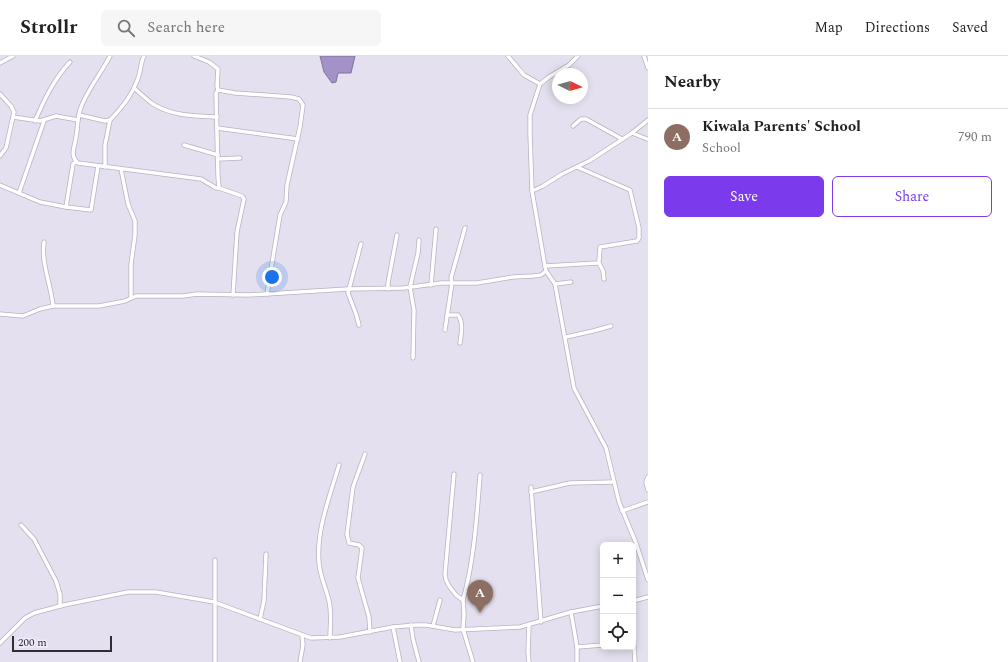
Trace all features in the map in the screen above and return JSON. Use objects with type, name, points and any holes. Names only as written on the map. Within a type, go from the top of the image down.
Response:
[{"type":"street","points":[[0,63],[13,56]]},
{"type":"street","points":[[110,56],[83,103],[79,115],[76,139],[73,147],[73,158],[78,163],[201,179],[216,188],[242,196],[244,199],[237,232],[233,295]]},
{"type":"street","points":[[105,167],[105,145],[110,120],[134,88],[144,56]]},
{"type":"street","points":[[194,56],[209,62],[218,69],[218,90],[216,93],[219,188]]},
{"type":"street","points":[[508,56],[524,75],[540,84]]},
{"type":"street","points":[[578,56],[569,65],[540,84],[530,115],[532,192],[546,271],[555,284],[566,337],[574,388],[606,448],[622,511],[636,543],[648,580]]},
{"type":"street","points":[[644,56],[648,66]]},
{"type":"street","points":[[35,121],[44,100],[60,73],[70,62]]},
{"type":"street","points":[[134,88],[153,104],[173,113],[187,116],[217,116]]},
{"type":"street","points":[[218,90],[235,93],[284,96],[299,99],[302,102],[303,107],[298,139],[287,185],[286,202],[280,215],[267,294]]},
{"type":"street","points":[[0,156],[6,148],[14,112],[13,108],[1,97]]},
{"type":"street","points":[[79,115],[105,121],[110,120]]},
{"type":"street","points":[[13,117],[44,121],[50,117],[56,116],[78,120]]},
{"type":"street","points":[[573,126],[581,119],[586,119],[622,139]]},
{"type":"street","points":[[532,192],[589,161],[632,133],[648,120]]},
{"type":"street","points":[[19,193],[44,121]]},
{"type":"street","points":[[217,128],[298,139]]},
{"type":"street","points":[[632,133],[647,139]]},
{"type":"street","points":[[184,145],[218,157],[240,158]]},
{"type":"street","points":[[66,207],[73,164],[76,162]]},
{"type":"street","points":[[0,186],[40,202],[91,210],[98,166]]},
{"type":"street","points":[[577,167],[630,190],[639,228],[639,238],[637,241],[600,247],[599,263],[604,279]]},
{"type":"street","points":[[121,169],[128,204],[135,221],[135,235],[131,264],[131,298]]},
{"type":"street","points":[[431,285],[436,228]]},
{"type":"street","points":[[445,330],[452,283],[451,278],[465,228]]},
{"type":"street","points":[[388,289],[397,235]]},
{"type":"street","points":[[413,358],[414,310],[410,287],[418,253],[419,240]]},
{"type":"street","points":[[44,242],[43,257],[52,295],[53,306]]},
{"type":"street","points":[[359,325],[348,289],[360,244]]},
{"type":"street","points":[[545,266],[599,263]]},
{"type":"street","points":[[0,314],[23,316],[40,309],[53,306],[99,306],[117,304],[136,296],[183,296],[197,294],[233,295],[348,289],[388,289],[452,283],[477,283],[513,277],[541,275],[546,271]]},
{"type":"street","points":[[555,284],[571,282]]},
{"type":"street","points":[[447,315],[458,315],[461,318],[462,328],[460,344]]},
{"type":"street","points":[[566,337],[611,326]]},
{"type":"street","points":[[364,454],[353,487],[347,534],[349,543],[359,545],[362,548],[358,578],[369,617],[370,632]]},
{"type":"street","points":[[330,638],[330,602],[319,564],[318,553],[324,515],[339,465]]},
{"type":"street","points":[[454,474],[445,574],[449,586],[456,595],[463,600]]},
{"type":"street","points":[[473,662],[463,629],[463,600],[467,585],[477,514],[480,475]]},
{"type":"street","points":[[648,477],[646,482],[648,490]]},
{"type":"street","points":[[531,492],[570,483],[614,482]]},
{"type":"street","points":[[531,487],[541,622]]},
{"type":"street","points":[[622,511],[648,502]]},
{"type":"street","points":[[21,525],[34,539],[56,581],[60,594],[60,606]]},
{"type":"street","points":[[260,619],[264,601],[266,554]]},
{"type":"street","points":[[215,560],[215,662]]},
{"type":"street","points":[[0,643],[25,618],[34,613],[60,606],[138,591],[156,592],[214,602],[311,638],[330,638],[411,625],[433,626],[448,630],[510,628],[529,625],[571,612],[600,607]]},
{"type":"street","points":[[636,600],[648,597]]},
{"type":"street","points":[[433,626],[440,600]]},
{"type":"street","points":[[571,612],[577,647],[577,662]]},
{"type":"street","points":[[411,625],[419,662]]},
{"type":"street","points":[[529,625],[528,658],[530,662]]},
{"type":"street","points":[[393,627],[400,662]]},
{"type":"street","points":[[300,662],[303,645],[302,635]]},
{"type":"street","points":[[303,645],[311,638]]},
{"type":"street","points":[[577,647],[600,645]]},
{"type":"street","points":[[634,650],[635,662]]},
{"type":"shaded area","points":[[320,56],[355,56],[351,73],[338,73],[336,82],[332,83],[324,72]]},
{"type":"place","name":"Kiwala Parents' School","points":[[480,613]]}]
